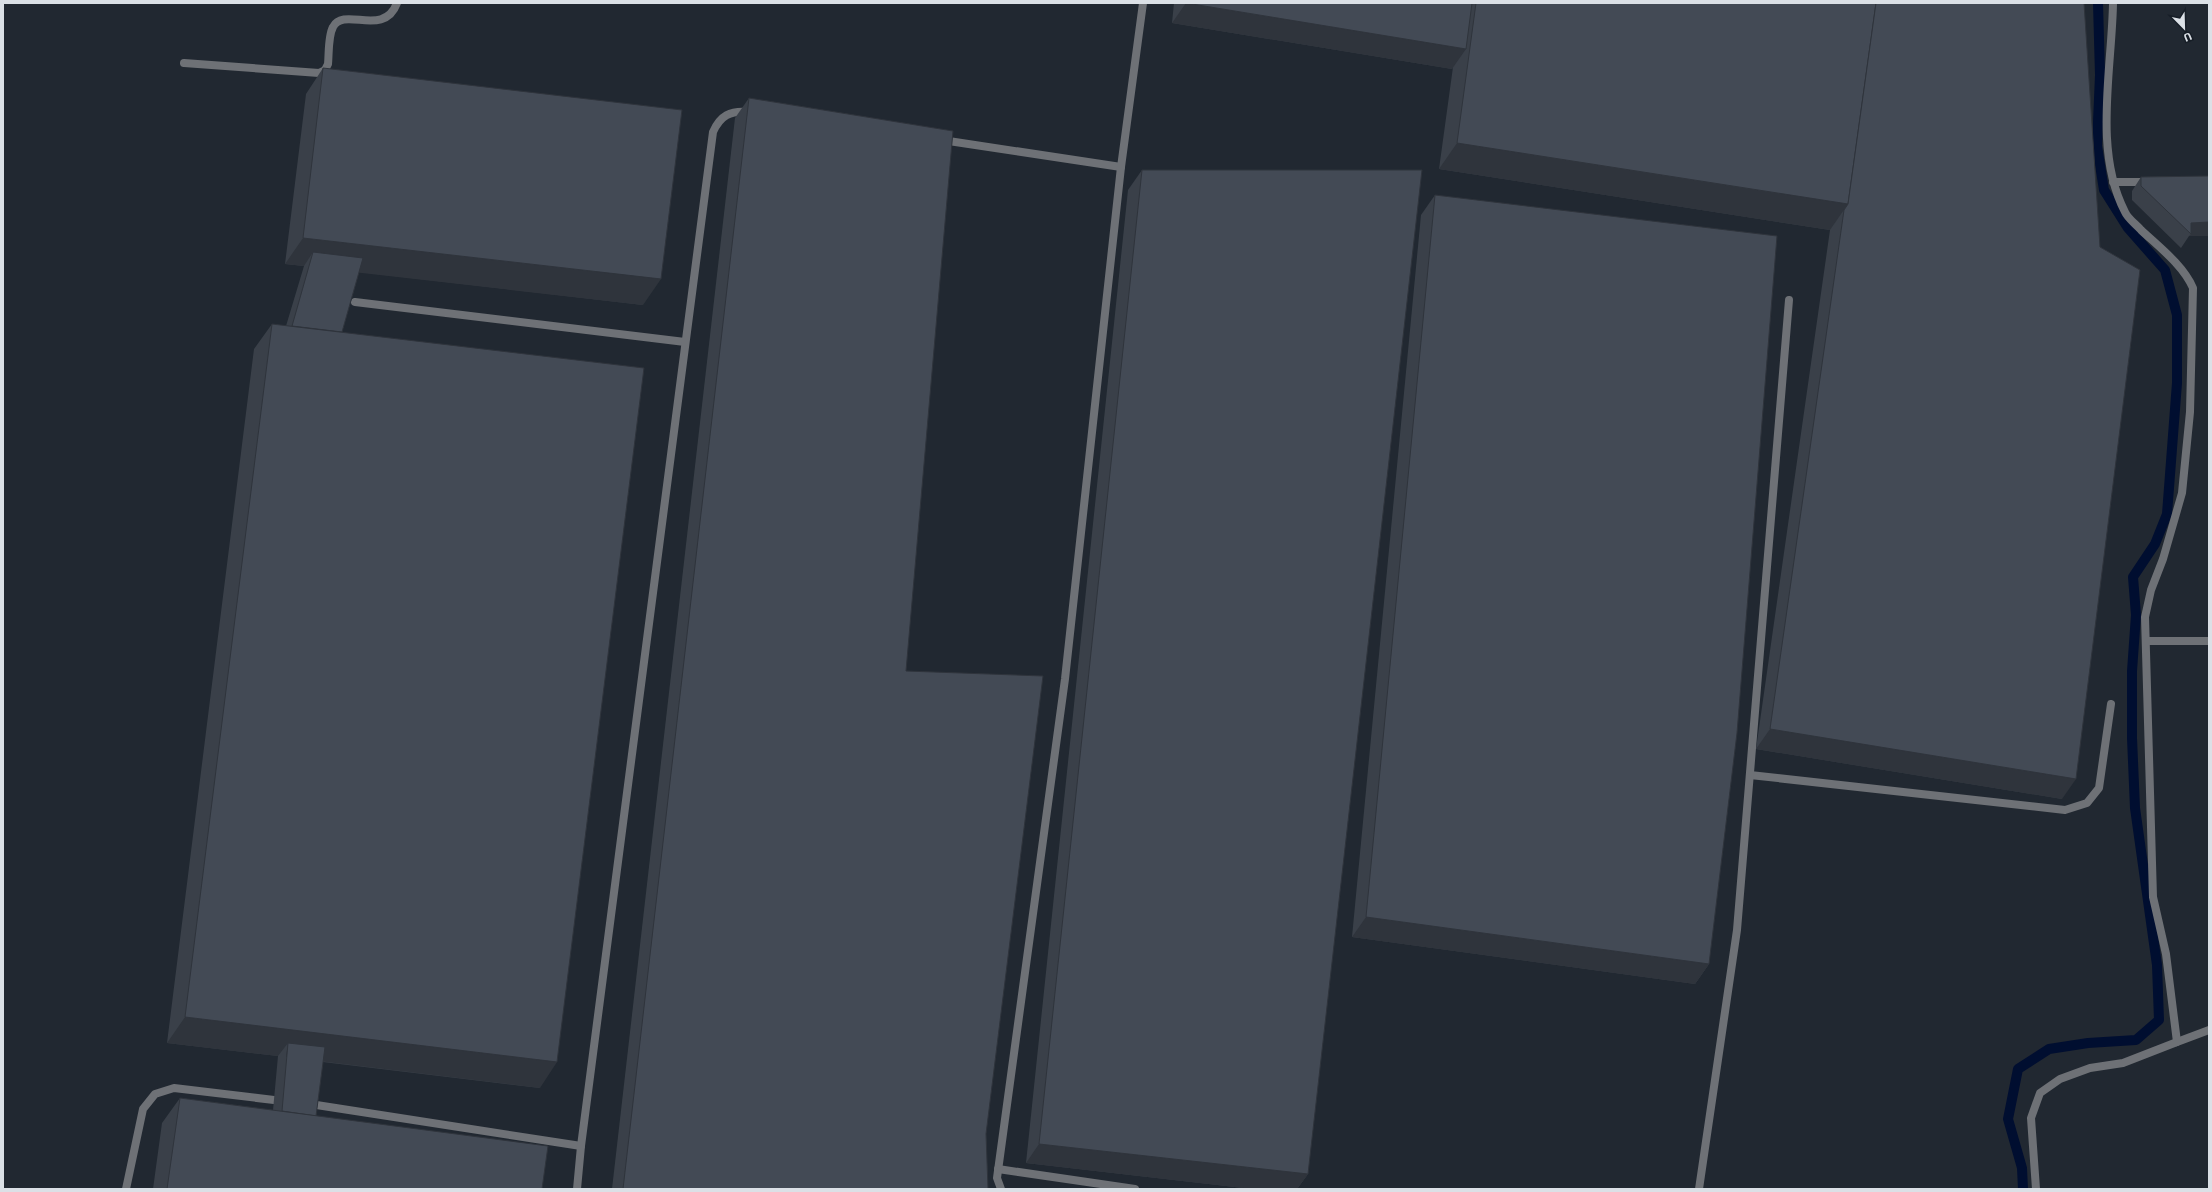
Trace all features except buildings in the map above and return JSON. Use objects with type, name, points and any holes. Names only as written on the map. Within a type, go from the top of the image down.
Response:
[{"type":"street","points":[[184,63],[319,73],[325,70],[328,64],[332,28],[336,23],[342,20],[379,21],[393,12],[397,3]]},
{"type":"street","points":[[1001,1189],[997,1178],[998,1169],[1065,679],[1121,167],[1143,3]]},
{"type":"street","points":[[2113,3],[2106,124],[2113,182],[2125,214],[2172,259],[2188,278],[2193,288],[2190,412],[2182,493],[2164,559],[2151,590],[2145,617],[2153,897],[2166,954],[2178,1042]]},
{"type":"street","points":[[577,1189],[581,1146],[713,132],[719,120],[728,114],[742,111],[758,114]]},
{"type":"street","points":[[932,139],[1121,167]]},
{"type":"street","points":[[2113,182],[2155,182]]},
{"type":"street","points":[[1699,1189],[1737,930],[1789,300]]},
{"type":"street","points":[[355,302],[685,342]]},
{"type":"street","points":[[2146,640],[2209,641]]},
{"type":"street","points":[[1750,775],[2065,810],[2087,803],[2100,788],[2111,704]]},
{"type":"street","points":[[2036,1189],[2032,1118],[2040,1093],[2060,1079],[2090,1068],[2123,1063],[2209,1030]]},
{"type":"street","points":[[126,1189],[143,1109],[155,1094],[174,1088],[274,1100]]},
{"type":"street","points":[[310,1104],[581,1146]]},
{"type":"street","points":[[998,1169],[1135,1189]]},
{"type":"waterway","points":[[2023,1189],[2022,1168],[2008,1119],[2018,1069],[2049,1049],[2088,1043],[2136,1040],[2159,1020],[2157,965],[2135,808],[2132,738],[2132,671],[2136,615],[2133,577],[2155,544],[2167,514],[2177,383],[2177,315],[2165,270],[2128,228],[2104,190],[2097,146],[2100,75],[2098,3]]}]
